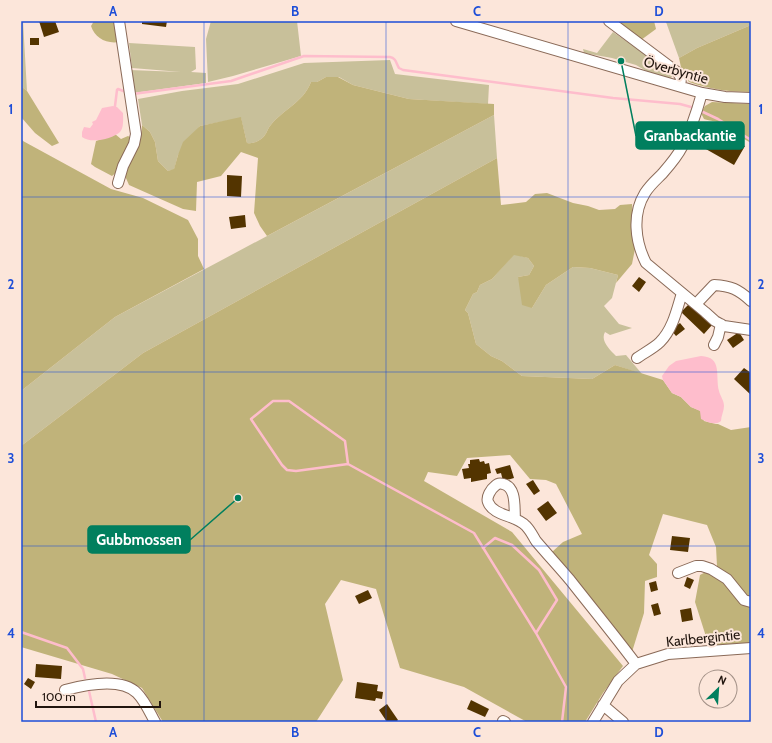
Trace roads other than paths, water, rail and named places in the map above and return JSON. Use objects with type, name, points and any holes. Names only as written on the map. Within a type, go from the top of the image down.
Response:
[{"type":"street","points":[[118,183],[123,166],[134,144],[136,134],[120,21]]},
{"type":"street","name":"Överbyntie","points":[[456,21],[702,93],[725,97],[751,98]]},
{"type":"street","points":[[609,21],[677,72],[681,80],[680,86]]},
{"type":"street","points":[[702,93],[691,127],[682,148],[646,192],[641,201],[637,220],[637,240],[646,263],[715,321],[721,324],[751,330]]},
{"type":"street","points":[[696,304],[714,285],[728,286],[740,291],[751,301]]},
{"type":"street","points":[[637,358],[660,342],[667,332],[674,318],[682,293]]},
{"type":"street","points":[[714,345],[718,338],[721,324]]},
{"type":"street","points":[[515,518],[525,525],[636,664]]},
{"type":"street","points":[[678,573],[696,566],[711,569],[727,579],[744,600],[751,602]]},
{"type":"street","name":"Karlbergintie","points":[[596,720],[603,705],[618,681],[636,664],[668,654],[751,648]]},
{"type":"street","points":[[65,690],[92,684],[113,684],[128,688],[138,694],[155,722]]},
{"type":"street","points":[[603,705],[623,722]]},
{"type":"waterway","points":[[133,94],[231,81],[304,56],[390,57],[395,60],[399,68],[403,70],[613,98],[680,104],[691,107]]},
{"type":"waterway","points":[[115,106],[117,90],[126,92]]},
{"type":"waterway","points":[[703,112],[718,119],[751,140]]},
{"type":"waterway","points":[[348,464],[345,441],[289,401],[273,401],[251,419],[282,465],[287,470],[296,471],[348,464],[474,533],[536,633],[566,687],[562,722]]},
{"type":"waterway","points":[[483,548],[495,538],[512,545],[539,570],[557,600],[536,633]]},
{"type":"waterway","points":[[21,632],[67,648],[83,669],[85,678]]},
{"type":"waterway","points":[[89,691],[96,722]]},
{"type":"place","name":"Granbackantie","points":[[621,61]]},
{"type":"place","name":"Gubbmossen","points":[[238,498]]}]
